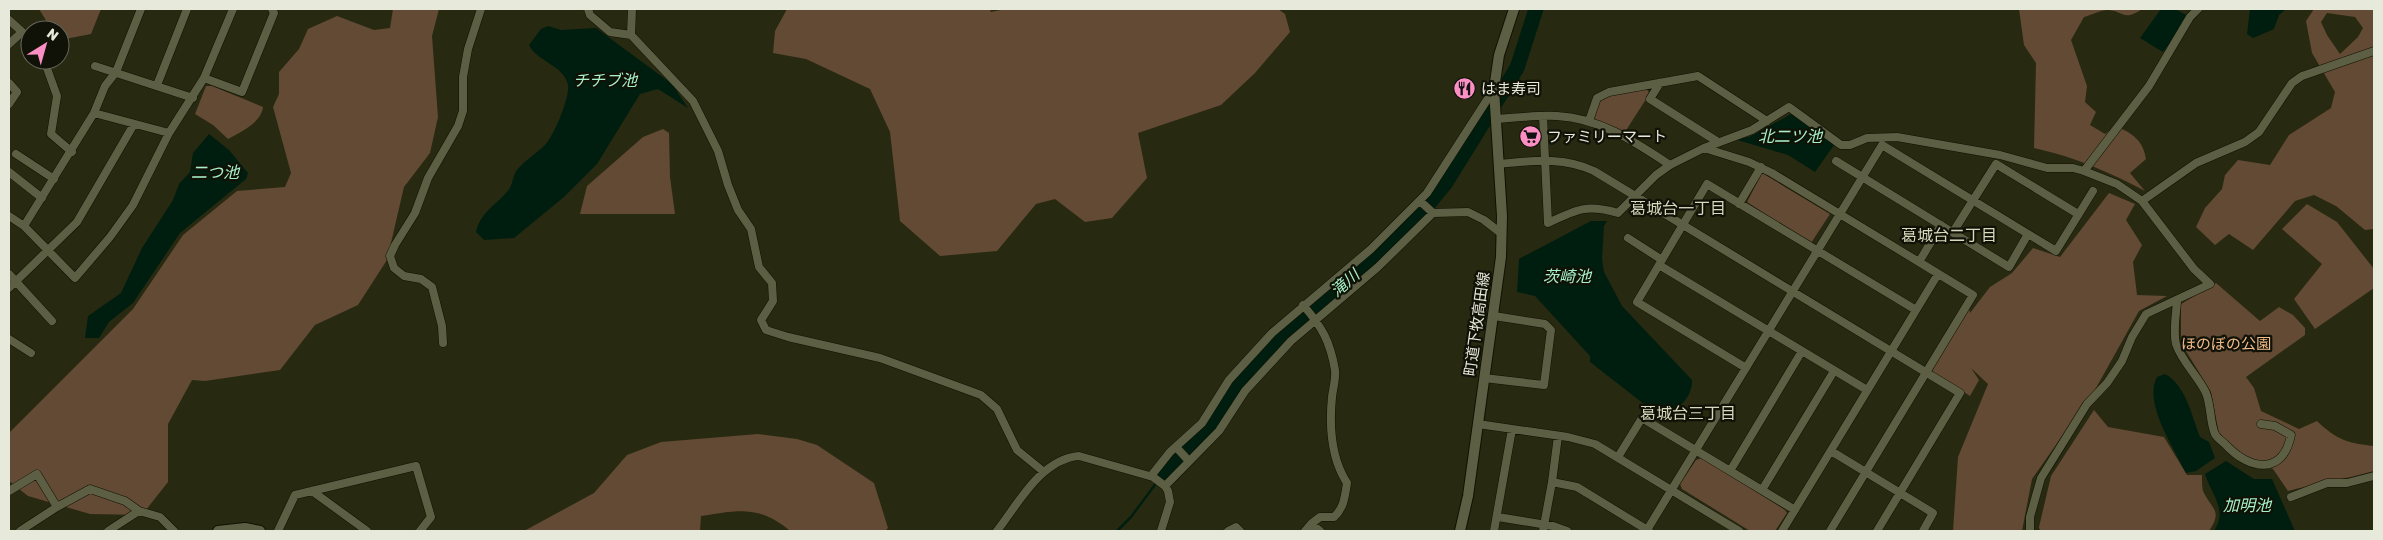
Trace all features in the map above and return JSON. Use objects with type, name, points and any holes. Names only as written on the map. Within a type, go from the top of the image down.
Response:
[{"type":"street","points":[[24,226],[72,152],[94,113],[105,86],[116,72],[141,9]]},
{"type":"street","points":[[157,85],[187,9]]},
{"type":"street","points":[[9,216],[24,226],[75,278],[110,237],[133,205],[169,133],[204,78],[233,9]]},
{"type":"street","points":[[204,78],[242,92],[274,13],[272,9]]},
{"type":"street","points":[[443,343],[442,326],[432,287],[421,280],[404,276],[394,268],[390,256],[394,245],[415,213],[428,178],[458,126],[463,110],[463,77],[468,50],[481,9]]},
{"type":"street","points":[[588,9],[590,14],[610,32],[631,35],[693,102],[718,151],[738,210],[751,229],[759,267],[772,283],[773,301],[761,320],[766,330],[788,337],[880,358],[981,395],[997,409],[1017,450],[1044,472]]},
{"type":"street","points":[[631,35],[632,9]]},
{"type":"street","name":"町道下牧高田線","points":[[1460,531],[1468,496],[1494,316],[1502,234],[1494,89],[1499,56],[1514,9]]},
{"type":"street","points":[[2084,171],[2149,86],[2190,17],[2198,9]]},
{"type":"street","points":[[9,20],[20,30]]},
{"type":"street","points":[[9,44],[20,34]]},
{"type":"street","points":[[2142,201],[2196,164],[2244,142],[2259,132],[2292,83],[2302,76],[2374,51]]},
{"type":"street","points":[[95,66],[193,98]]},
{"type":"street","points":[[48,70],[57,96],[51,134],[72,152]]},
{"type":"street","points":[[1589,121],[1597,98],[1609,92],[1698,76],[1767,121]]},
{"type":"street","points":[[9,82],[17,92],[9,104]]},
{"type":"street","points":[[1660,83],[1650,99],[1718,142]]},
{"type":"street","points":[[1153,477],[1176,448],[1202,423],[1221,390],[1272,333],[1358,260],[1420,201],[1443,172],[1494,89]]},
{"type":"street","points":[[1543,116],[1548,224],[1576,211],[1598,207],[1618,213],[1635,195],[1670,165],[1718,142],[1738,136],[1789,107],[1841,145],[1850,145],[1867,138],[1898,137],[2000,155],[2047,168],[2073,168],[2117,184],[2142,201],[2194,269],[2210,284],[2177,302],[2146,314],[2132,337],[2122,361],[2107,383],[2087,404],[2041,478],[2030,517],[2030,531]]},
{"type":"street","points":[[94,113],[169,133]]},
{"type":"street","points":[[1495,119],[1543,116],[1567,117],[1589,121],[1626,137],[1670,165]]},
{"type":"street","points":[[9,288],[77,222],[134,124]]},
{"type":"street","points":[[1552,482],[1577,487],[1648,531],[1882,145],[2056,251],[2093,191]]},
{"type":"street","points":[[1704,148],[1761,167],[1973,295],[1830,531]]},
{"type":"street","points":[[16,154],[54,180]]},
{"type":"street","points":[[1498,164],[1546,160],[1583,166],[1635,195],[1960,393],[1877,531]]},
{"type":"street","points":[[1836,161],[2009,266],[2028,234]]},
{"type":"street","points":[[1954,232],[1996,164],[2078,214]]},
{"type":"street","points":[[1739,204],[1761,167]]},
{"type":"street","points":[[9,172],[42,198]]},
{"type":"street","points":[[1746,368],[1637,302],[1708,184],[1916,310]]},
{"type":"street","points":[[1420,201],[1433,213]]},
{"type":"street","points":[[1165,486],[1188,460],[1219,431],[1245,390],[1291,341],[1378,267],[1433,213],[1468,212],[1484,220],[1502,234]]},
{"type":"street","points":[[1919,262],[1941,225]]},
{"type":"street","points":[[1628,238],[1660,263],[1867,390]]},
{"type":"street","points":[[9,274],[52,321]]},
{"type":"street","points":[[1782,531],[1938,274]]},
{"type":"street","points":[[2177,302],[2176,342],[2181,356],[2206,393],[2215,434],[2234,454],[2247,463],[2258,466],[2269,464],[2282,455],[2288,447],[2291,435],[2275,426],[2261,424]]},
{"type":"street","points":[[1303,305],[1316,320],[1328,341],[1335,372],[1331,435],[1339,469],[1347,483],[1344,502],[1339,512],[1334,517],[1320,517],[1305,531]]},
{"type":"street","points":[[1484,378],[1544,385],[1551,330],[1545,324],[1494,316]]},
{"type":"street","points":[[9,339],[31,353]]},
{"type":"street","points":[[1730,471],[1802,351]]},
{"type":"street","points":[[1762,490],[1834,371]]},
{"type":"street","points":[[1618,457],[1642,418],[1795,510]]},
{"type":"street","points":[[1478,424],[1586,441],[1618,457],[1739,531]]},
{"type":"street","points":[[1494,531],[1498,517],[1512,429]]},
{"type":"street","points":[[1544,528],[1558,436]]},
{"type":"street","points":[[1176,448],[1188,460]]},
{"type":"street","points":[[1831,451],[1934,513],[1923,531]]},
{"type":"street","points":[[997,531],[1044,472],[1072,457],[1079,456],[1153,477],[1165,486],[1168,490],[1170,502],[1161,531]]},
{"type":"street","points":[[278,531],[295,495],[416,466],[431,517],[420,531]]},
{"type":"street","points":[[9,492],[37,474],[57,507]]},
{"type":"street","points":[[2291,496],[2327,483],[2347,483],[2374,476]]},
{"type":"street","points":[[20,531],[57,507],[90,489],[125,501],[139,511],[160,517],[174,531]]},
{"type":"street","points":[[312,491],[367,531]]},
{"type":"street","points":[[108,531],[139,511]]},
{"type":"street","points":[[1498,517],[1544,528],[1567,531]]},
{"type":"street","points":[[1311,524],[1320,531]]},
{"type":"street","points":[[218,531],[245,528],[260,531]]},
{"type":"street","points":[[1228,531],[1238,529]]},
{"type":"green space","points":[[39,9],[101,9],[91,34],[70,38],[70,20],[46,20]]},
{"type":"green space","points":[[393,9],[439,9],[432,36],[438,117],[430,153],[404,187],[387,260],[358,305],[315,325],[280,370],[205,381],[192,380],[168,424],[168,482],[142,515],[90,514],[28,496],[9,481],[9,433],[133,309],[183,235],[237,191],[285,187],[291,173],[273,107],[279,94],[279,72],[299,49],[308,29],[337,16],[374,30],[390,28]]},
{"type":"green space","points":[[787,9],[990,9],[991,12],[1005,9],[1278,9],[1285,14],[1290,32],[1255,73],[1221,105],[1138,133],[1147,178],[1112,218],[1085,222],[1055,199],[1036,204],[997,251],[940,256],[900,221],[890,132],[870,89],[806,59],[773,53],[775,31]]},
{"type":"green space","points":[[2019,9],[2142,9],[2131,15],[2108,10],[2084,17],[2071,40],[2087,86],[2085,102],[2096,112],[2090,125],[2105,134],[2116,126],[2140,142],[2146,159],[2130,173],[2145,191],[2091,166],[2034,148],[2036,63],[2024,45]]},
{"type":"green space","points":[[2314,9],[2374,9],[2374,229],[2365,230],[2336,206],[2314,195],[2295,201],[2253,250],[2229,234],[2215,245],[2196,227],[2205,208],[2222,189],[2225,175],[2238,160],[2270,165],[2289,135],[2331,108],[2335,92],[2312,53],[2306,21]],"holes":[[[2327,13],[2355,17],[2363,28],[2358,37],[2340,54],[2321,22]]]},
{"type":"green space","points":[[206,86],[212,86],[263,107],[259,118],[250,126],[228,139],[213,125],[195,114]]},
{"type":"green space","points":[[1646,89],[1650,93],[1625,132],[1595,119],[1593,116],[1598,100],[1611,95]]},
{"type":"green space","points":[[663,129],[669,133],[670,177],[675,214],[580,214],[587,186],[643,137]]},
{"type":"green space","points":[[1762,173],[1830,214],[1811,243],[1747,202]]},
{"type":"green space","points":[[2109,193],[2135,204],[2126,220],[2142,245],[2133,262],[2137,295],[2167,296],[2139,311],[2096,388],[2032,479],[2022,531],[1953,531],[1958,457],[1988,384],[1971,368],[1979,380],[1970,396],[1932,371],[1969,308],[1970,313],[1990,287],[2012,273],[2033,248],[2060,257]]},
{"type":"green space","points":[[2307,204],[2337,222],[2374,269],[2374,288],[2315,329],[2294,299],[2322,264],[2282,229]]},
{"type":"green space","name":"ほのぼの公園","points":[[2216,283],[2260,321],[2279,307],[2293,315],[2305,328],[2305,335],[2246,377],[2254,388],[2261,411],[2299,429],[2317,421],[2343,440],[2374,446],[2374,471],[2288,491],[2273,469],[2244,455],[2219,434],[2211,392],[2181,343],[2181,304]]},
{"type":"green space","points":[[2094,410],[2108,427],[2164,437],[2187,475],[2202,475],[2203,491],[2216,514],[2209,531],[2040,531],[2039,527],[2051,476]]},
{"type":"green space","points":[[758,434],[797,439],[817,445],[874,483],[888,528],[885,531],[790,531],[779,523],[758,513],[738,511],[701,516],[700,531],[524,531],[594,493],[627,455],[661,442]]},
{"type":"green space","points":[[1702,458],[1785,510],[1787,513],[1775,531],[1750,531],[1682,489],[1680,484],[1696,460]]},
{"type":"water","points":[[2161,9],[2175,9],[2190,17],[2163,52],[2140,38]]},
{"type":"water","points":[[2250,9],[2286,9],[2279,15],[2274,29],[2253,38],[2247,34]]},
{"type":"water","name":"チチブ池","points":[[548,26],[561,30],[596,28],[672,84],[688,108],[658,89],[640,94],[597,164],[564,197],[514,238],[484,240],[476,232],[478,224],[510,188],[517,170],[549,140],[567,98],[568,85],[566,78],[556,68],[538,56],[529,45],[541,29]]},
{"type":"water","name":"北二ツ池","points":[[1793,113],[1834,145],[1815,172],[1788,155],[1734,139],[1749,137]]},
{"type":"water","name":"二つ池","points":[[209,134],[229,150],[248,173],[246,179],[180,233],[133,303],[109,322],[99,338],[85,338],[88,316],[121,293],[142,248],[173,200],[179,184],[190,172],[193,153]]},
{"type":"water","name":"茨崎池","points":[[1591,221],[1607,221],[1604,226],[1602,259],[1604,272],[1622,306],[1692,380],[1692,386],[1687,398],[1673,412],[1662,418],[1590,362],[1590,356],[1535,296],[1517,292],[1519,259]]},
{"type":"water","points":[[2165,374],[2172,379],[2183,393],[2200,437],[2209,442],[2215,458],[2196,471],[2186,473],[2157,412],[2154,388],[2157,377]]},
{"type":"water","name":"加明池","points":[[2226,461],[2254,479],[2272,479],[2295,531],[2214,531],[2218,523],[2219,510],[2205,474]]},
{"type":"waterway","name":"滝川","points":[[1160,478],[1209,428],[1232,392],[1276,343],[1380,253],[1420,214],[1445,184],[1517,68],[1536,9]]},
{"type":"waterway","name":"滝川","points":[[1117,531],[1131,517],[1160,478]]},
{"type":"place","name":"はま寿司","points":[[1465,89]]},
{"type":"place","name":"ファミリーマート","points":[[1531,137]]},
{"type":"district","name":"葛城台一丁目","points":[[1678,208]]},
{"type":"district","name":"葛城台二丁目","points":[[1949,235]]},
{"type":"district","name":"葛城台三丁目","points":[[1688,413]]}]
